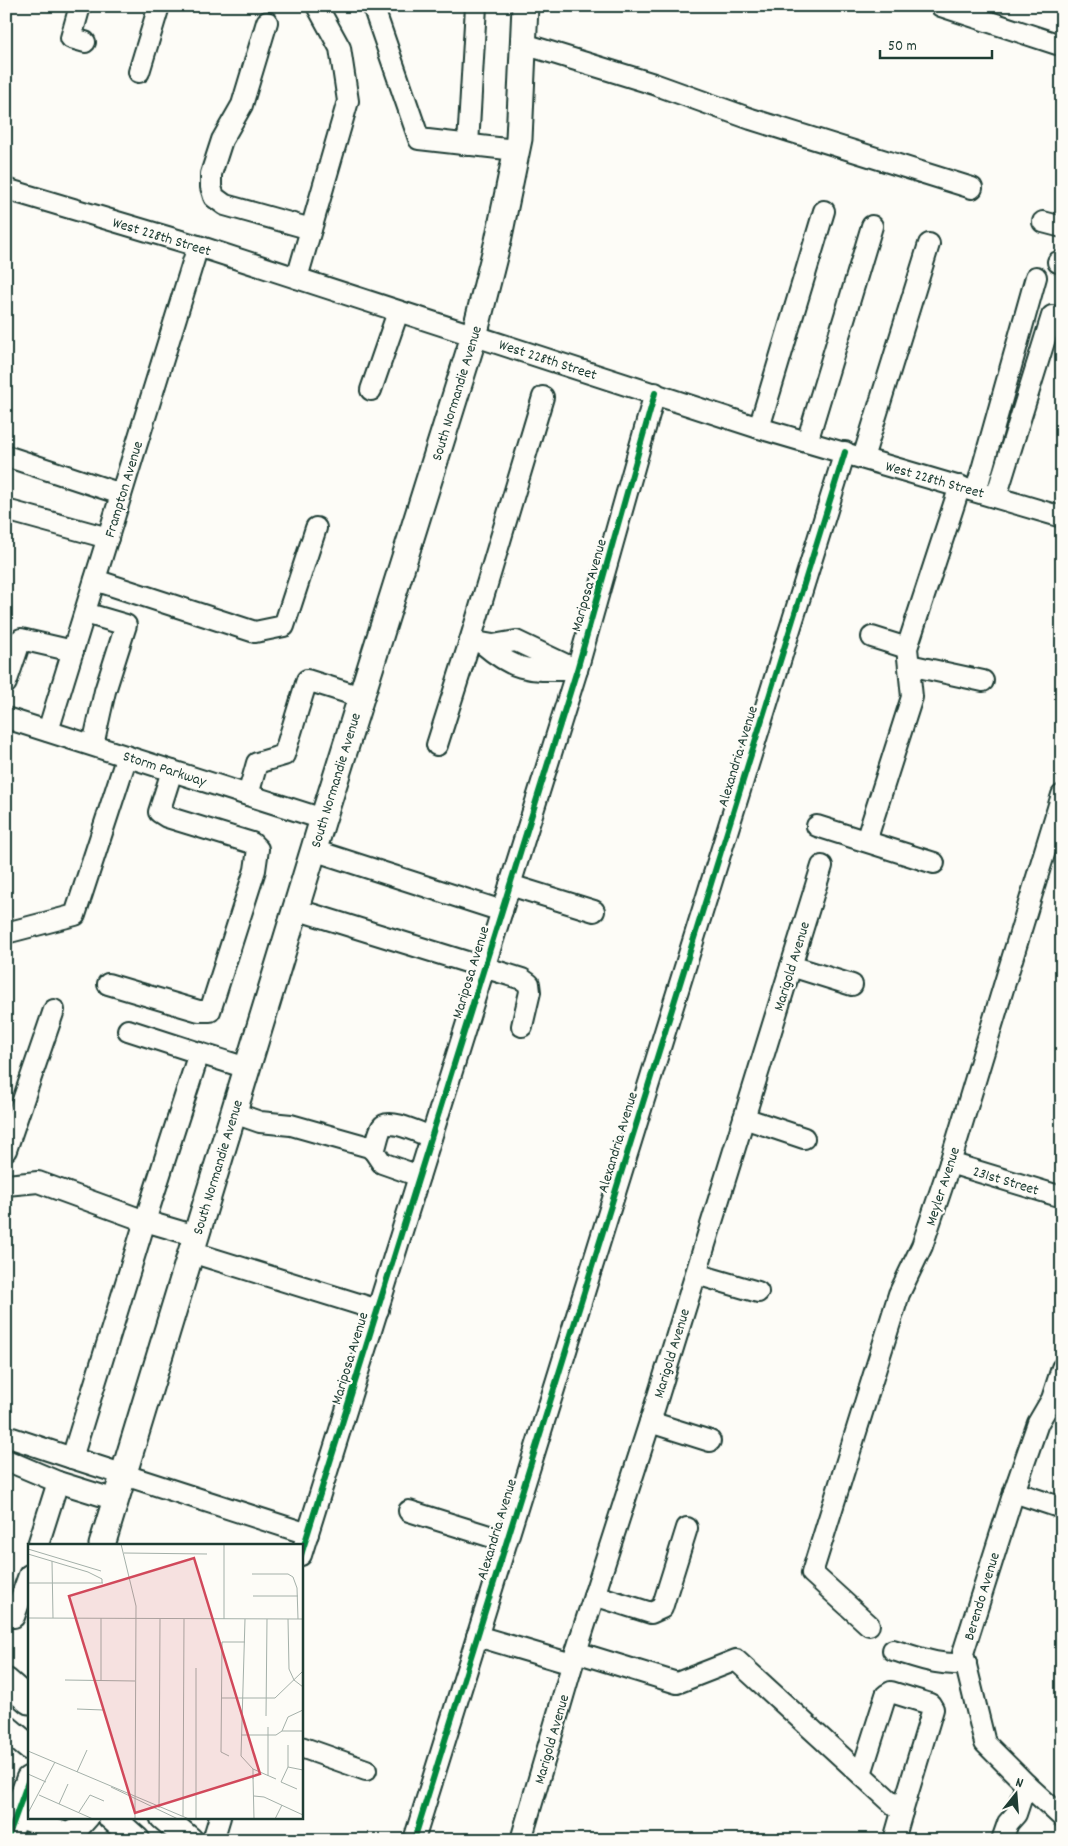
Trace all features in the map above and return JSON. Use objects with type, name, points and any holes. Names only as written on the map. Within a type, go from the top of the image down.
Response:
[{"type":"main road","name":"South Normandie Avenue","points":[[102,1544],[313,850],[474,336],[500,231],[516,150],[525,6]]},
{"type":"main road","points":[[6,1682],[28,1700]]},
{"type":"main road","points":[[6,1728],[28,1746]]},
{"type":"main road","points":[[10,1826],[28,1781]]},
{"type":"main road","points":[[112,1818],[137,1840]]},
{"type":"main road","points":[[164,1818],[190,1840]]},
{"type":"street","points":[[80,6],[71,38],[85,42]]},
{"type":"street","points":[[139,72],[159,6]]},
{"type":"street","points":[[297,278],[348,101],[340,48],[317,6]]},
{"type":"street","points":[[374,6],[419,140],[516,150]]},
{"type":"street","points":[[468,144],[476,6]]},
{"type":"street","points":[[941,6],[1057,44]]},
{"type":"street","points":[[266,22],[242,105],[222,140],[211,174],[211,187],[214,197],[225,205],[311,229]]},
{"type":"street","points":[[524,44],[654,84],[751,119],[972,188]]},
{"type":"street","name":"West 228th Street","points":[[6,189],[198,246],[759,428],[1062,517]]},
{"type":"street","points":[[759,428],[824,211]]},
{"type":"street","points":[[807,442],[872,226]]},
{"type":"street","name":"Alexandria Avenue","points":[[414,1840],[506,1541],[854,455],[929,244]]},
{"type":"street","name":"Frampton Avenue","points":[[48,731],[198,246]]},
{"type":"street","points":[[866,842],[912,698],[908,656],[968,489],[1036,276]]},
{"type":"street","points":[[371,390],[398,312]]},
{"type":"street","points":[[996,497],[1052,316]]},
{"type":"street","name":"Mariposa Avenue","points":[[302,1552],[577,670],[654,393]]},
{"type":"street","points":[[437,745],[477,643],[543,397]]},
{"type":"street","points":[[6,456],[121,494]]},
{"type":"street","points":[[6,510],[108,538]]},
{"type":"street","points":[[95,580],[255,632],[284,626],[316,528]]},
{"type":"street","points":[[85,612],[126,625],[105,691],[93,745]]},
{"type":"street","points":[[872,637],[908,656],[983,681]]},
{"type":"street","points":[[6,683],[21,639],[73,650]]},
{"type":"street","points":[[477,643],[503,661],[526,670],[577,670]]},
{"type":"street","points":[[248,795],[257,763],[284,755],[307,680],[361,697]]},
{"type":"street","name":"Storm Parkway","points":[[6,718],[323,819]]},
{"type":"street","points":[[6,933],[75,915],[127,756]]},
{"type":"street","points":[[108,984],[199,1011],[210,1011],[255,870],[258,849],[252,843],[167,817],[159,812],[172,771]]},
{"type":"street","name":"Meyler Avenue","points":[[869,1625],[812,1573],[899,1294],[922,1246],[950,1163],[1062,795]]},
{"type":"street","points":[[817,826],[934,863]]},
{"type":"street","points":[[313,850],[502,911]]},
{"type":"street","name":"Marigold Avenue","points":[[522,1840],[574,1658],[650,1422],[822,866]]},
{"type":"street","points":[[510,885],[594,911]]},
{"type":"street","points":[[296,909],[484,969],[522,979],[529,984],[530,992],[522,1026]]},
{"type":"street","points":[[791,966],[852,985]]},
{"type":"street","points":[[6,1150],[54,1010]]},
{"type":"street","points":[[128,1030],[247,1068]]},
{"type":"street","points":[[72,1458],[199,1053]]},
{"type":"street","points":[[234,1113],[260,1122],[291,1125],[369,1147],[382,1163],[420,1176]]},
{"type":"street","points":[[744,1118],[804,1138]]},
{"type":"street","points":[[374,1151],[382,1126],[386,1123],[394,1123],[431,1137]]},
{"type":"street","name":"231st Street","points":[[950,1163],[1062,1197]]},
{"type":"street","points":[[6,1185],[38,1182],[145,1221],[194,1244],[378,1310]]},
{"type":"street","points":[[696,1274],[758,1292]]},
{"type":"street","name":"Berendo Avenue","points":[[1062,1368],[1052,1399],[1038,1423],[1014,1492],[963,1653],[985,1742],[1062,1817]]},
{"type":"street","points":[[650,1422],[710,1441]]},
{"type":"street","points":[[6,1436],[308,1534]]},
{"type":"street","points":[[6,1460],[58,1482],[116,1500]]},
{"type":"street","points":[[38,1544],[58,1482]]},
{"type":"street","points":[[1014,1492],[1062,1508]]},
{"type":"street","points":[[410,1511],[506,1541]]},
{"type":"street","points":[[594,1595],[651,1612],[658,1612],[662,1608],[687,1528]]},
{"type":"street","points":[[6,1615],[14,1617],[28,1578]]},
{"type":"street","points":[[477,1636],[677,1683],[736,1660],[902,1812]]},
{"type":"street","points":[[893,1650],[936,1663],[951,1665],[966,1663]]},
{"type":"street","points":[[861,1774],[886,1695],[891,1692],[930,1704],[933,1708],[894,1840]]},
{"type":"street","points":[[302,1747],[366,1770]]},
{"type":"street","points":[[1002,1840],[1008,1823],[1016,1814],[1026,1784]]},
{"type":"street","points":[[1014,1840],[1018,1828],[1016,1814]]},
{"type":"street","points":[[10,1826],[54,1830],[76,1835],[88,1818]]},
{"type":"street","points":[[213,1840],[220,1818]]},
{"type":"cycle path","points":[[302,1552],[577,670],[655,393]]},
{"type":"cycle path","points":[[414,1840],[845,452]]},
{"type":"cycle path","points":[[7,1840],[28,1782]]}]
